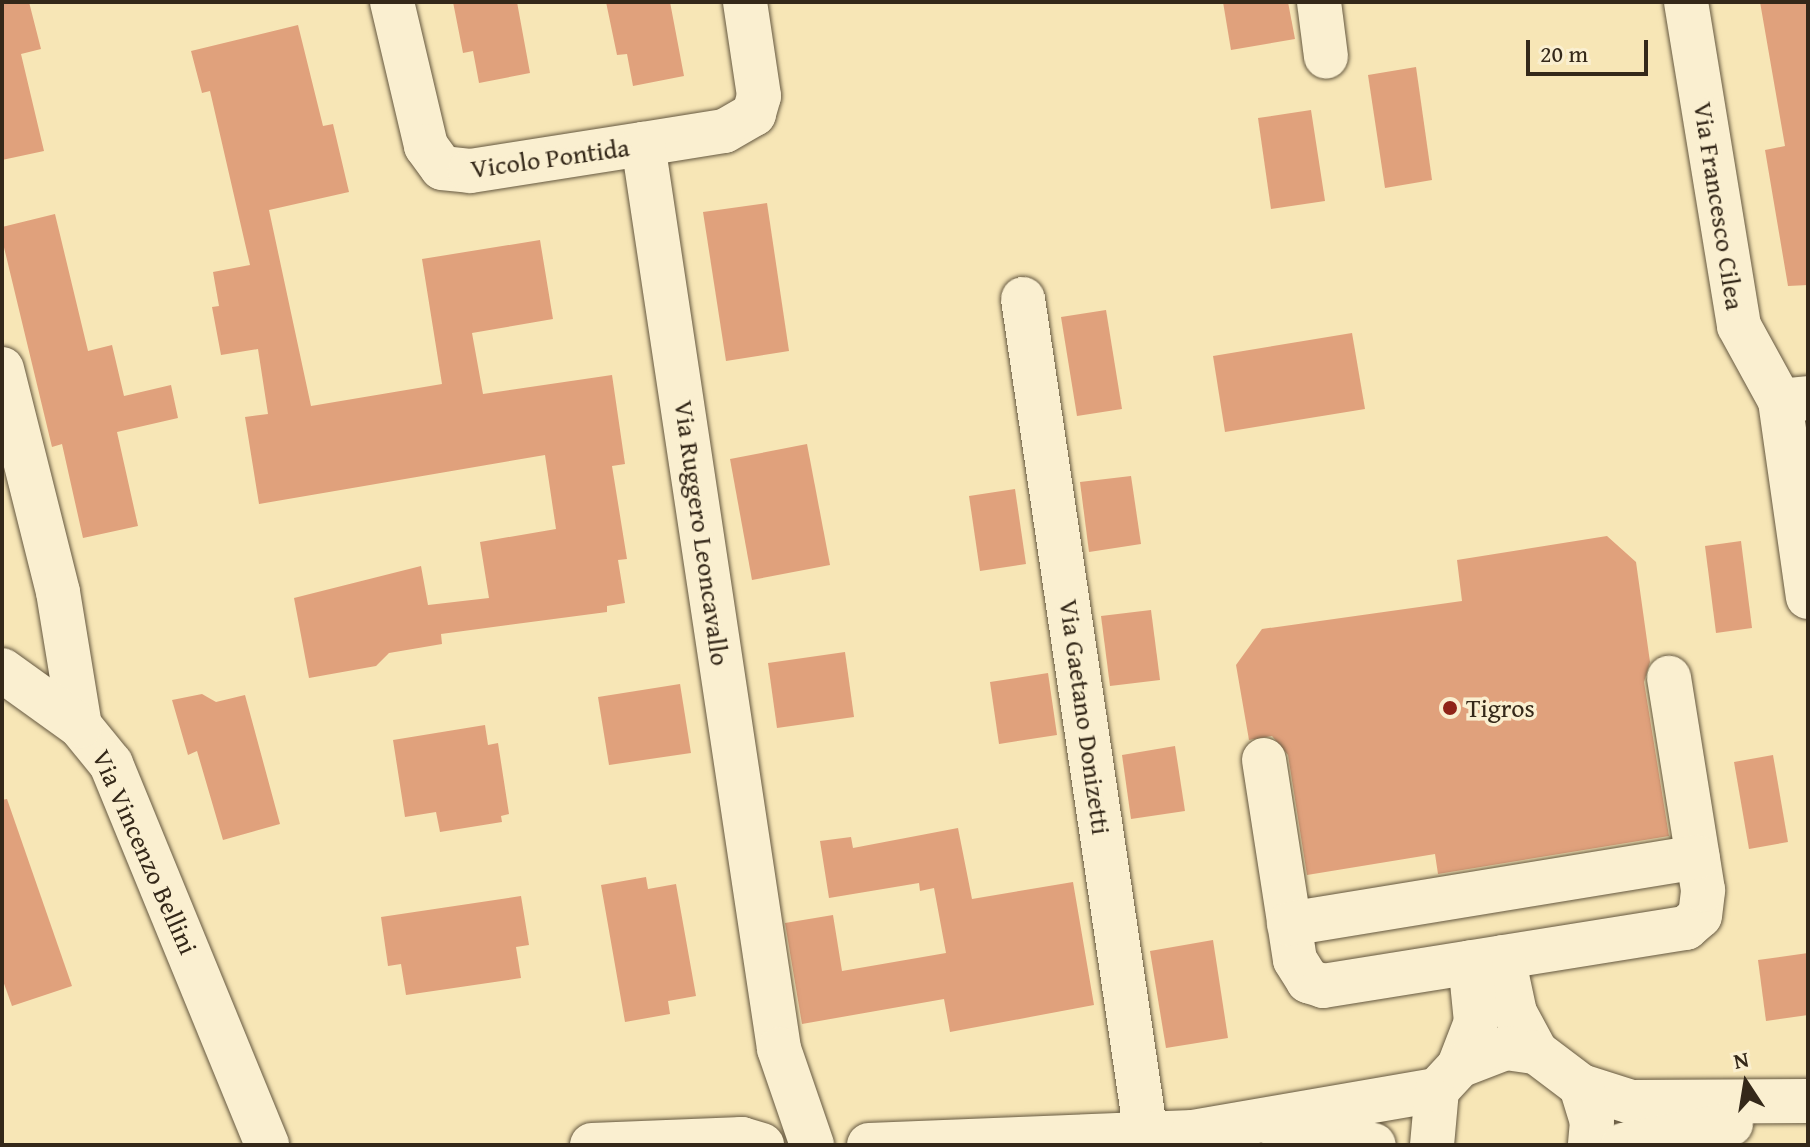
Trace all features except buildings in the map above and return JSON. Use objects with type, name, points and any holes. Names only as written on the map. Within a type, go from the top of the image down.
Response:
[{"type":"street","name":"Vicolo Pontida","points":[[392,2],[426,146],[442,168],[470,171],[643,144]]},
{"type":"street","points":[[643,144],[724,131],[754,114],[759,96],[745,2]]},
{"type":"street","points":[[1319,2],[1326,57]]},
{"type":"street","name":"Via Francesco Cilea","points":[[1686,2],[1739,326],[1794,400],[1808,597]]},
{"type":"street","name":"Via Ruggero Leoncavallo","points":[[643,144],[779,1049],[812,1145]]},
{"type":"street","name":"Via Gaetano Donizetti","points":[[1023,299],[1146,1135]]},
{"type":"street","name":"Via Vincenzo Bellini","points":[[2,369],[58,592],[80,726],[111,764],[267,1145]]},
{"type":"street","points":[[2,670],[80,726]]},
{"type":"street","points":[[1264,760],[1295,960],[1308,981],[1323,986],[1686,928],[1700,916],[1698,857],[1669,678]]},
{"type":"street","points":[[1289,924],[1698,857]]},
{"type":"street","points":[[1486,960],[1536,1052],[1581,1086],[1631,1102],[1808,1101]]},
{"type":"street","points":[[1432,1145],[1448,1078],[1476,1022],[1486,960]]},
{"type":"street","points":[[1193,1132],[1448,1078],[1506,1048],[1536,1052]]},
{"type":"street","points":[[1581,1086],[1592,1121],[1590,1145]]},
{"type":"street","points":[[1623,1145],[1808,1108]]},
{"type":"street","points":[[869,1145],[1193,1132],[1374,1145]]},
{"type":"street","points":[[592,1145],[742,1139],[762,1145]]},
{"type":"place","name":"Tigros","points":[[1450,708]]}]
